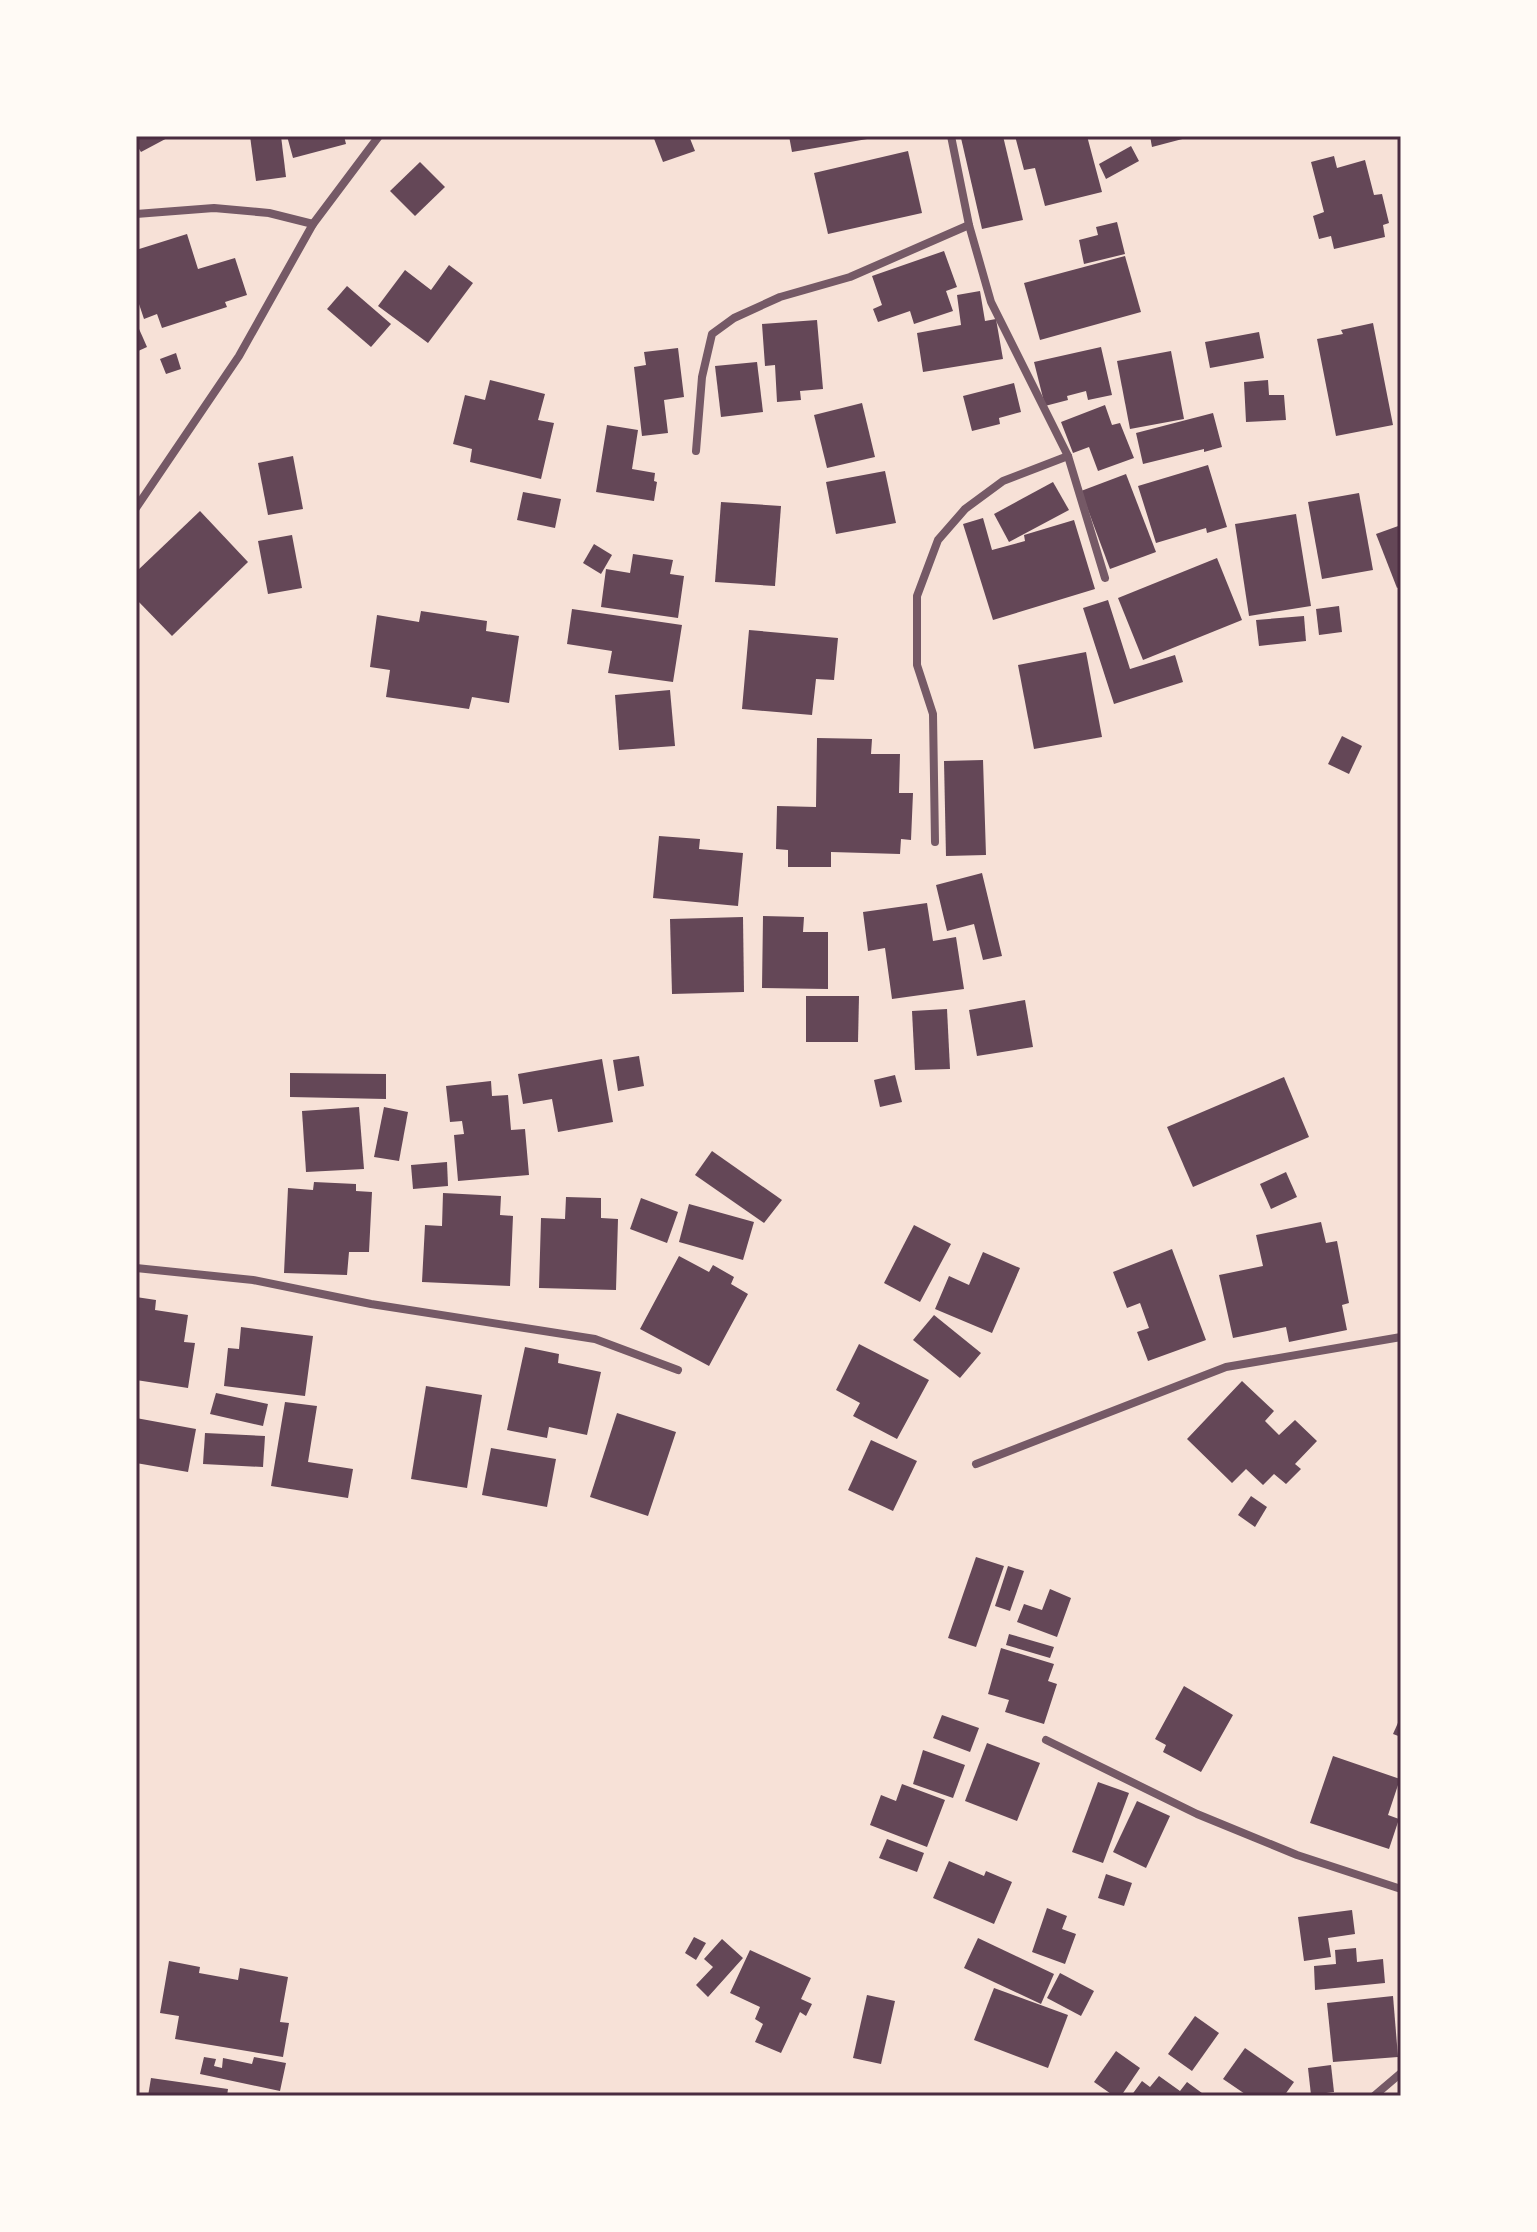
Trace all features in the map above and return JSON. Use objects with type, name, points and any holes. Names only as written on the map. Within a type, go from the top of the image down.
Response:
[{"type":"street","points":[[136,508],[239,356],[313,224],[379,136]]},
{"type":"street","points":[[951,136],[969,225],[991,302],[1068,456],[1105,578]]},
{"type":"street","points":[[136,214],[214,208],[269,213],[313,224]]},
{"type":"street","points":[[696,451],[702,377],[712,334],[734,318],[780,297],[850,277],[969,225]]},
{"type":"street","points":[[935,842],[933,714],[917,665],[917,596],[938,540],[965,509],[1003,481],[1068,456]]},
{"type":"street","points":[[136,1268],[253,1280],[371,1304],[595,1339],[678,1370]]},
{"type":"street","points":[[976,1464],[1226,1367],[1401,1337]]},
{"type":"street","points":[[1046,1740],[1211,1820],[1297,1855],[1401,1889]]},
{"type":"street","points":[[1374,2096],[1401,2073]]},
{"type":"building","points":[[136,136],[171,136],[141,152]]},
{"type":"building","points":[[250,136],[281,136],[286,177],[256,181]]},
{"type":"building","points":[[287,136],[344,136],[346,144],[293,158]]},
{"type":"building","points":[[653,136],[689,136],[695,151],[663,162]]},
{"type":"building","points":[[789,136],[873,136],[873,138],[792,152]]},
{"type":"building","points":[[1003,136],[1023,220],[982,229],[961,138]]},
{"type":"building","points":[[1015,136],[1087,136],[1102,192],[1045,206],[1035,168],[1024,170]]},
{"type":"building","points":[[1150,136],[1190,136],[1190,137],[1152,147]]},
{"type":"building","points":[[1131,146],[1139,161],[1106,179],[1099,164]]},
{"type":"building","points":[[908,151],[922,213],[828,234],[814,173]]},
{"type":"building","points":[[1334,156],[1337,168],[1365,160],[1374,195],[1382,194],[1389,223],[1383,225],[1385,237],[1334,249],[1331,236],[1319,239],[1313,216],[1324,212],[1311,162]]},
{"type":"building","points":[[420,162],[445,187],[415,216],[390,191]]},
{"type":"building","points":[[1117,222],[1125,254],[1084,264],[1079,240],[1098,235],[1096,227]]},
{"type":"building","points":[[187,234],[198,269],[235,258],[247,295],[225,302],[227,307],[162,328],[157,314],[144,319],[136,295],[136,250]]},
{"type":"building","points":[[944,251],[957,287],[946,291],[953,311],[914,324],[910,311],[878,322],[873,309],[882,305],[872,276]]},
{"type":"building","points":[[1125,256],[1141,312],[1040,340],[1024,283]]},
{"type":"building","points":[[449,265],[473,283],[428,343],[378,306],[405,270],[431,290]]},
{"type":"building","points":[[347,286],[391,324],[371,347],[327,309]]},
{"type":"building","points":[[980,291],[985,321],[996,319],[1003,359],[923,372],[917,333],[961,325],[957,295]]},
{"type":"building","points":[[817,320],[823,389],[800,391],[801,400],[777,402],[775,365],[765,366],[762,324]]},
{"type":"building","points":[[136,322],[147,347],[136,352]]},
{"type":"building","points":[[1373,323],[1393,425],[1336,436],[1317,339]]},
{"type":"building","points":[[1259,332],[1264,358],[1210,368],[1205,342]]},
{"type":"building","points":[[1101,347],[1112,395],[1088,400],[1086,391],[1045,406],[1034,362]]},
{"type":"building","points":[[678,348],[684,397],[664,400],[668,433],[642,436],[634,367],[646,365],[644,352]]},
{"type":"building","points":[[1171,351],[1184,419],[1130,429],[1117,361]]},
{"type":"building","points":[[176,353],[181,369],[166,374],[160,359]]},
{"type":"building","points":[[757,362],[763,412],[721,417],[715,366]]},
{"type":"building","points":[[490,380],[545,394],[538,420],[554,423],[541,479],[470,462],[472,449],[453,444],[465,395],[485,400]]},
{"type":"building","points":[[1268,380],[1269,395],[1284,395],[1286,420],[1246,422],[1244,382]]},
{"type":"building","points":[[1014,383],[1021,412],[999,418],[1000,424],[972,431],[963,396]]},
{"type":"building","points":[[862,403],[875,457],[827,468],[814,415]]},
{"type":"building","points":[[1105,405],[1112,425],[1120,423],[1134,458],[1098,471],[1089,447],[1073,453],[1061,422]]},
{"type":"building","points":[[1213,413],[1222,447],[1143,464],[1136,433]]},
{"type":"building","points":[[607,425],[638,430],[632,469],[655,473],[654,501],[596,492]]},
{"type":"building","points":[[293,456],[303,509],[268,515],[258,463]]},
{"type":"building","points":[[1208,465],[1227,527],[1207,533],[1206,528],[1156,543],[1138,486]]},
{"type":"building","points":[[885,471],[896,523],[836,534],[826,482]]},
{"type":"building","points":[[1126,474],[1156,552],[1110,569],[1081,491]]},
{"type":"building","points":[[1053,482],[1069,510],[1009,542],[994,514]]},
{"type":"building","points":[[523,492],[561,499],[555,528],[517,520]]},
{"type":"building","points":[[1359,493],[1373,570],[1322,579],[1308,502]]},
{"type":"building","points":[[721,502],[781,506],[775,586],[715,582]]},
{"type":"building","points":[[200,511],[248,562],[172,636],[136,599],[136,572]]},
{"type":"building","points":[[1296,514],[1311,606],[1249,616],[1235,524]]},
{"type":"building","points":[[983,518],[992,550],[1025,541],[1024,535],[1074,520],[1095,589],[993,620],[963,524]]},
{"type":"building","points":[[1401,525],[1401,586],[1397,588],[1376,534]]},
{"type":"building","points":[[292,535],[302,588],[268,594],[258,541]]},
{"type":"building","points":[[594,544],[612,555],[601,574],[583,563]]},
{"type":"building","points":[[633,554],[673,560],[670,574],[684,576],[678,618],[601,607],[606,569],[630,573]]},
{"type":"building","points":[[1217,558],[1242,620],[1143,660],[1118,598]]},
{"type":"building","points":[[1108,600],[1130,669],[1175,655],[1183,682],[1114,704],[1083,608]]},
{"type":"building","points":[[1339,606],[1342,632],[1319,635],[1316,609]]},
{"type":"building","points":[[572,609],[682,625],[673,682],[608,673],[612,651],[567,644]]},
{"type":"building","points":[[421,611],[487,621],[486,631],[519,636],[509,703],[472,697],[469,709],[386,697],[390,670],[370,667],[377,615],[419,622]]},
{"type":"building","points":[[1304,616],[1306,641],[1259,646],[1256,620]]},
{"type":"building","points":[[749,630],[838,638],[834,680],[816,679],[812,715],[742,709]]},
{"type":"building","points":[[1086,652],[1102,737],[1034,749],[1018,665]]},
{"type":"building","points":[[670,690],[675,746],[619,750],[615,695]]},
{"type":"building","points":[[1342,736],[1362,746],[1349,774],[1328,764]]},
{"type":"building","points":[[817,738],[872,739],[871,754],[900,754],[899,793],[913,793],[911,840],[901,839],[900,854],[831,852],[831,867],[788,867],[788,850],[776,849],[777,806],[816,807]]},
{"type":"building","points":[[983,760],[986,855],[946,856],[944,761]]},
{"type":"building","points":[[659,836],[700,839],[699,849],[743,853],[738,906],[653,898]]},
{"type":"building","points":[[982,873],[1002,956],[983,960],[974,924],[947,931],[936,885]]},
{"type":"building","points":[[927,903],[933,941],[956,937],[964,989],[892,999],[885,948],[868,951],[863,912]]},
{"type":"building","points":[[763,916],[804,917],[803,932],[828,932],[828,989],[762,988]]},
{"type":"building","points":[[743,917],[744,992],[672,994],[670,919]]},
{"type":"building","points":[[806,996],[859,996],[858,1042],[806,1042]]},
{"type":"building","points":[[1025,1000],[1033,1047],[977,1056],[969,1010]]},
{"type":"building","points":[[947,1009],[950,1069],[915,1070],[912,1011]]},
{"type":"building","points":[[639,1056],[644,1086],[618,1091],[613,1060]]},
{"type":"building","points":[[602,1059],[613,1122],[558,1132],[552,1099],[523,1104],[518,1074]]},
{"type":"building","points":[[290,1073],[386,1074],[386,1099],[290,1097]]},
{"type":"building","points":[[895,1075],[902,1102],[880,1107],[874,1080]]},
{"type":"building","points":[[1284,1077],[1309,1137],[1193,1187],[1167,1127]]},
{"type":"building","points":[[491,1081],[492,1096],[508,1095],[511,1130],[525,1129],[529,1175],[458,1181],[454,1135],[464,1134],[462,1121],[450,1122],[446,1086]]},
{"type":"building","points":[[359,1107],[364,1169],[306,1172],[302,1111]]},
{"type":"building","points":[[384,1107],[408,1112],[399,1161],[374,1157]]},
{"type":"building","points":[[712,1151],[782,1200],[764,1223],[695,1175]]},
{"type":"building","points":[[447,1162],[448,1186],[413,1189],[411,1165]]},
{"type":"building","points":[[1286,1172],[1297,1197],[1271,1209],[1260,1184]]},
{"type":"building","points":[[314,1182],[356,1184],[356,1191],[372,1192],[369,1252],[349,1252],[347,1275],[284,1273],[288,1188],[313,1190]]},
{"type":"building","points":[[443,1193],[501,1196],[500,1215],[513,1216],[510,1286],[422,1282],[425,1225],[442,1226]]},
{"type":"building","points":[[566,1197],[601,1198],[601,1218],[618,1219],[616,1290],[539,1288],[541,1218],[565,1219]]},
{"type":"building","points":[[641,1198],[678,1212],[667,1243],[630,1229]]},
{"type":"building","points":[[689,1204],[754,1222],[743,1260],[679,1242]]},
{"type":"building","points":[[1321,1222],[1326,1243],[1337,1241],[1349,1303],[1342,1305],[1347,1330],[1289,1342],[1286,1327],[1233,1338],[1219,1275],[1263,1266],[1256,1235]]},
{"type":"building","points":[[914,1225],[951,1244],[920,1302],[884,1283]]},
{"type":"building","points":[[1172,1249],[1206,1340],[1148,1361],[1137,1332],[1149,1328],[1140,1303],[1127,1308],[1113,1272]]},
{"type":"building","points":[[983,1252],[1020,1268],[992,1333],[935,1309],[949,1276],[969,1285]]},
{"type":"building","points":[[679,1256],[709,1272],[713,1265],[734,1277],[731,1284],[748,1294],[709,1366],[640,1329]]},
{"type":"building","points":[[136,1297],[156,1300],[155,1310],[188,1315],[184,1342],[195,1343],[188,1388],[136,1380]]},
{"type":"building","points":[[934,1315],[981,1353],[960,1378],[913,1340]]},
{"type":"building","points":[[241,1327],[313,1336],[305,1396],[224,1386],[228,1348],[239,1349]]},
{"type":"building","points":[[859,1344],[929,1380],[897,1439],[853,1416],[860,1403],[836,1390]]},
{"type":"building","points":[[525,1347],[559,1354],[558,1363],[601,1372],[587,1435],[549,1427],[547,1438],[507,1430]]},
{"type":"building","points":[[1242,1381],[1274,1411],[1265,1421],[1279,1435],[1295,1420],[1317,1441],[1295,1464],[1301,1469],[1286,1484],[1274,1474],[1263,1485],[1246,1469],[1232,1483],[1187,1439]]},
{"type":"building","points":[[426,1386],[482,1395],[467,1488],[411,1479]]},
{"type":"building","points":[[216,1393],[268,1404],[263,1426],[210,1414]]},
{"type":"building","points":[[285,1402],[317,1406],[308,1462],[353,1469],[348,1498],[271,1486]]},
{"type":"building","points":[[617,1413],[676,1432],[648,1516],[590,1497]]},
{"type":"building","points":[[136,1418],[196,1429],[188,1472],[136,1463]]},
{"type":"building","points":[[205,1433],[265,1436],[263,1467],[203,1464]]},
{"type":"building","points":[[871,1440],[917,1461],[893,1511],[848,1490]]},
{"type":"building","points":[[491,1448],[556,1459],[547,1507],[482,1495]]},
{"type":"building","points":[[1251,1496],[1267,1507],[1255,1527],[1238,1515]]},
{"type":"building","points":[[976,1557],[1004,1566],[976,1647],[948,1638]]},
{"type":"building","points":[[1008,1566],[1024,1571],[1010,1611],[995,1606]]},
{"type":"building","points":[[1050,1589],[1071,1598],[1057,1637],[1017,1622],[1024,1604],[1042,1610]]},
{"type":"building","points":[[1009,1634],[1054,1647],[1050,1658],[1006,1645]]},
{"type":"building","points":[[1001,1648],[1054,1664],[1048,1681],[1057,1684],[1044,1724],[1005,1712],[1009,1700],[988,1694]]},
{"type":"building","points":[[1184,1686],[1233,1715],[1201,1772],[1163,1752],[1166,1745],[1155,1739]]},
{"type":"building","points":[[942,1715],[979,1728],[970,1752],[933,1738]]},
{"type":"building","points":[[1401,1716],[1401,1737],[1393,1734]]},
{"type":"building","points":[[987,1743],[1040,1763],[1017,1821],[965,1801]]},
{"type":"building","points":[[923,1750],[965,1765],[953,1798],[913,1784]]},
{"type":"building","points":[[1333,1756],[1400,1779],[1388,1815],[1399,1819],[1389,1849],[1310,1823]]},
{"type":"building","points":[[1098,1782],[1129,1793],[1103,1863],[1072,1852]]},
{"type":"building","points":[[902,1784],[945,1800],[927,1847],[870,1825],[881,1795],[896,1801]]},
{"type":"building","points":[[1137,1801],[1170,1816],[1146,1868],[1113,1852]]},
{"type":"building","points":[[887,1839],[924,1853],[917,1872],[879,1858]]},
{"type":"building","points":[[949,1861],[984,1876],[986,1871],[1012,1882],[994,1924],[933,1898]]},
{"type":"building","points":[[1106,1874],[1132,1883],[1124,1906],[1098,1898]]},
{"type":"building","points":[[1047,1908],[1067,1916],[1062,1929],[1076,1934],[1065,1964],[1032,1952]]},
{"type":"building","points":[[1352,1910],[1355,1934],[1328,1938],[1331,1957],[1304,1961],[1298,1917]]},
{"type":"building","points":[[694,1937],[706,1943],[696,1960],[685,1953]]},
{"type":"building","points":[[978,1938],[1054,1974],[1041,2004],[964,1968]]},
{"type":"building","points":[[722,1939],[743,1958],[708,1997],[696,1985],[713,1967],[704,1959]]},
{"type":"building","points":[[1356,1948],[1357,1962],[1383,1959],[1385,1983],[1315,1990],[1314,1966],[1336,1964],[1335,1950]]},
{"type":"building","points":[[750,1950],[811,1978],[801,1999],[812,2004],[806,2016],[800,2012],[781,2053],[755,2042],[763,2024],[755,2019],[760,2007],[730,1993]]},
{"type":"building","points":[[169,1961],[200,1967],[199,1973],[238,1980],[240,1968],[288,1977],[280,2022],[289,2023],[283,2057],[175,2039],[179,2016],[160,2013]]},
{"type":"building","points":[[1060,1973],[1094,1991],[1081,2016],[1047,1998]]},
{"type":"building","points":[[994,1988],[1068,2015],[1048,2068],[974,2040]]},
{"type":"building","points":[[867,1995],[895,2001],[881,2064],[853,2058]]},
{"type":"building","points":[[1393,1996],[1398,2057],[1333,2062],[1327,2003]]},
{"type":"building","points":[[1195,2016],[1219,2033],[1192,2071],[1168,2054]]},
{"type":"building","points":[[1245,2048],[1294,2082],[1284,2096],[1248,2096],[1223,2079]]},
{"type":"building","points":[[1116,2051],[1140,2068],[1121,2096],[1114,2096],[1094,2082]]},
{"type":"building","points":[[204,2057],[216,2059],[214,2066],[222,2068],[223,2058],[252,2064],[254,2057],[286,2063],[280,2091],[200,2074]]},
{"type":"building","points":[[1331,2065],[1334,2092],[1311,2095],[1308,2068]]},
{"type":"building","points":[[1159,2076],[1180,2091],[1187,2082],[1206,2096],[1131,2096],[1142,2081],[1150,2087]]},
{"type":"building","points":[[151,2078],[228,2089],[227,2096],[148,2096]]}]
